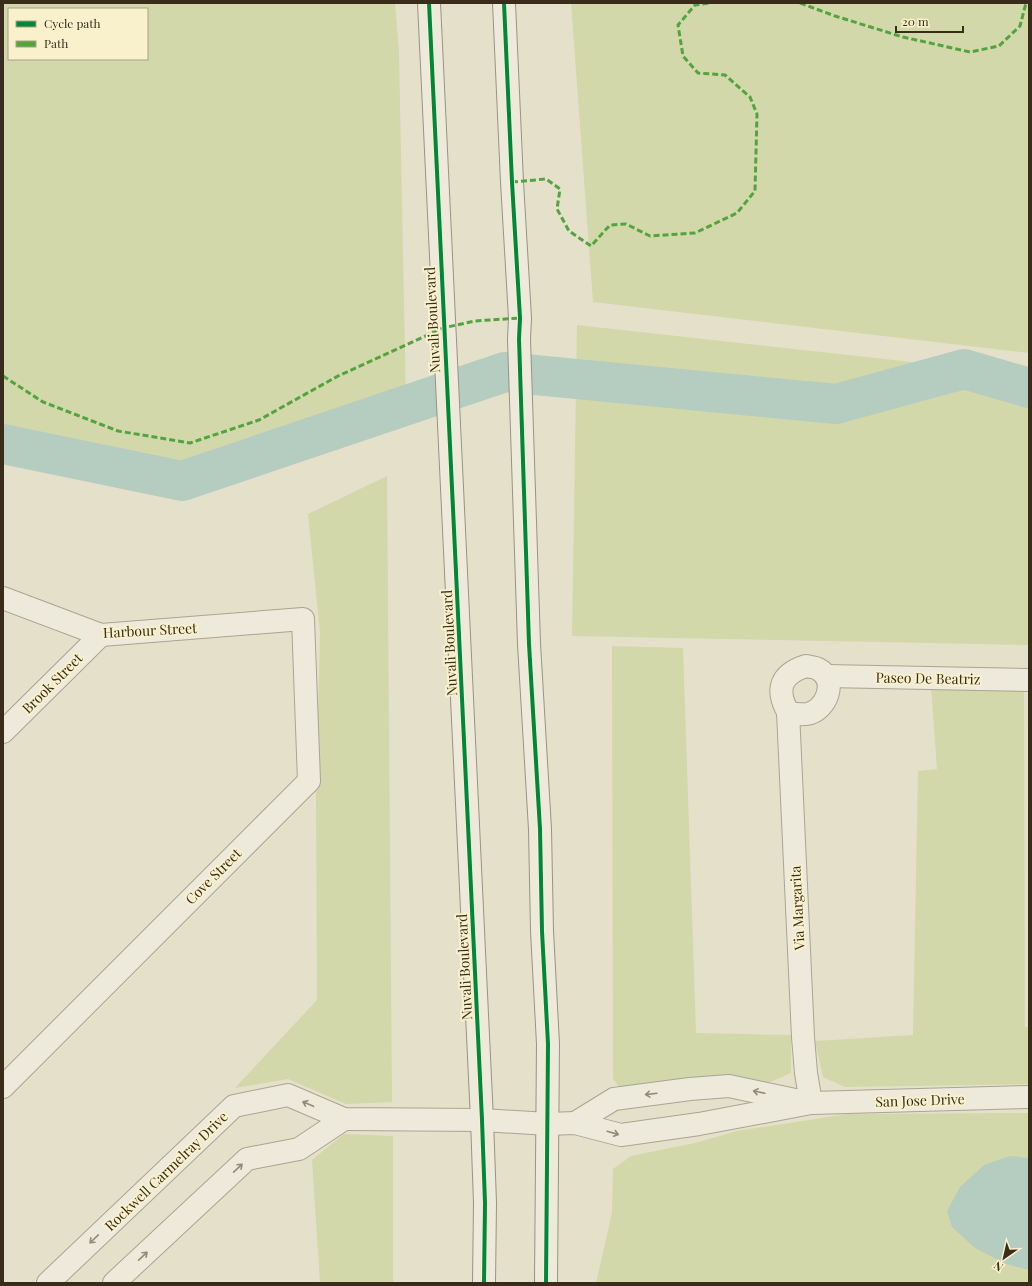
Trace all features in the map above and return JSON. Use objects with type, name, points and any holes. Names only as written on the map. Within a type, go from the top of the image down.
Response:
[{"type":"street","name":"Nuvali Boulevard","points":[[429,3],[482,1120],[485,1203],[484,1283]]},
{"type":"street","points":[[504,3],[520,318],[519,339],[529,644],[540,829],[542,931],[548,1044],[546,1283]]},
{"type":"street","name":"Harbour Street","points":[[3,598],[101,635],[303,619]]},
{"type":"street","name":"Cove Street","points":[[3,1087],[309,781],[303,619]]},
{"type":"street","name":"Brook Street","points":[[3,732],[101,635]]},
{"type":"street","points":[[806,666],[818,668],[826,676],[829,685],[828,695],[824,704],[817,710],[808,714],[798,715],[788,712],[782,701],[781,689],[786,678],[794,670],[806,666]]},
{"type":"street","name":"Paseo De Beatriz","points":[[826,676],[1029,680]]},
{"type":"street","name":"Via Margarita","points":[[788,712],[802,1037],[811,1103]]},
{"type":"street","points":[[575,1123],[614,1099],[690,1089],[729,1086],[811,1103]]},
{"type":"street","name":"Rockwell Carmelray Drive","points":[[48,1283],[234,1106],[288,1095],[344,1119],[482,1120],[548,1124],[575,1123]]},
{"type":"street","name":"San Jose Drive","points":[[811,1103],[1029,1097]]},
{"type":"street","points":[[575,1123],[620,1135],[699,1124],[811,1103]]},
{"type":"street","points":[[114,1283],[248,1159],[299,1149],[344,1119]]},
{"type":"green space","points":[[3,3],[395,3],[399,53],[406,405],[182,481],[3,444]]},
{"type":"green space","points":[[571,3],[1029,3],[1029,353],[593,302]]},
{"type":"green space","points":[[577,325],[1029,375],[1029,645],[572,636]]},
{"type":"green space","points":[[387,476],[392,1102],[346,1104],[288,1079],[235,1088],[317,1000],[316,792],[320,632],[308,514]]},
{"type":"green space","points":[[612,646],[683,648],[696,1033],[791,1035],[791,1073],[768,1083],[687,1080],[619,1087],[613,1079]]},
{"type":"green space","points":[[931,686],[1024,687],[1025,1027],[1029,1027],[1029,1084],[845,1087],[823,1077],[815,1041],[913,1035],[918,771],[937,769]]},
{"type":"green space","points":[[1029,1113],[1029,1283],[596,1283],[612,1213],[613,1169],[631,1156],[695,1143],[737,1131],[847,1114]]},
{"type":"green space","points":[[344,1134],[393,1136],[393,1283],[320,1283],[312,1160]]},
{"type":"shaded area","points":[[1010,1156],[1029,1158],[1029,1270],[1006,1264],[975,1248],[952,1227],[947,1211],[960,1187],[984,1165]]},
{"type":"waterway","points":[[3,444],[182,481],[505,372],[836,404],[964,369],[1029,388]]},
{"type":"marked path","points":[[512,182],[546,179],[560,189],[557,209],[569,231],[591,246],[610,225],[626,224],[650,236],[695,233],[737,213],[755,191],[757,114],[750,97],[725,75],[698,73],[683,56],[678,25],[695,5],[710,3]]},
{"type":"marked path","points":[[800,3],[835,16],[903,37],[970,52],[999,46],[1020,26],[1026,3]]},
{"type":"marked path","points":[[3,376],[43,402],[118,431],[190,443],[259,420],[338,376],[443,328],[475,321],[520,318]]},
{"type":"cycle path","points":[[429,3],[482,1120],[485,1203],[484,1283]]},
{"type":"cycle path","points":[[504,3],[520,318],[519,339],[529,644],[540,829],[542,931],[548,1044],[546,1283]]}]
